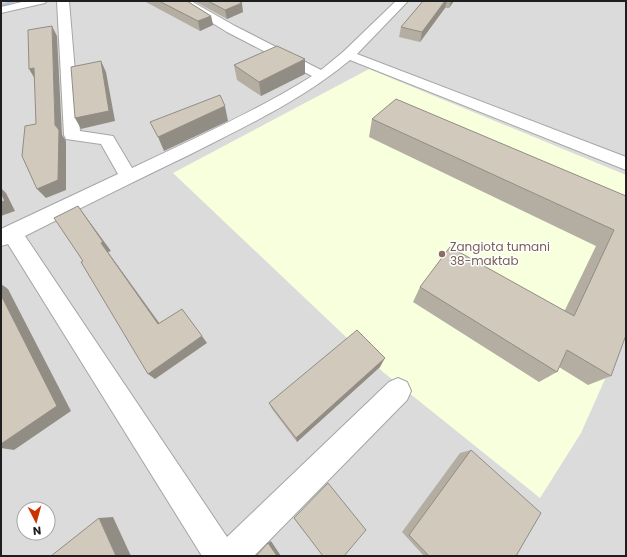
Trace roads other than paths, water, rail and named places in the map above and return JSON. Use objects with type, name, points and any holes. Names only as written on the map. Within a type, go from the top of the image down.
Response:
[{"type":"street","points":[[1,10],[40,1]]},
{"type":"street","points":[[63,1],[72,134],[107,140],[128,176]]},
{"type":"street","points":[[183,1],[231,29],[322,76]]},
{"type":"street","points":[[222,556],[6,236],[242,122],[286,99],[322,76],[348,55],[397,2]]},
{"type":"street","points":[[348,55],[626,164]]},
{"type":"street","points":[[231,556],[398,391]]},
{"type":"waterway","points":[[1,5],[16,1]]},
{"type":"place","name":"Zangiota tumani 38-maktab","points":[[442,254]]}]
